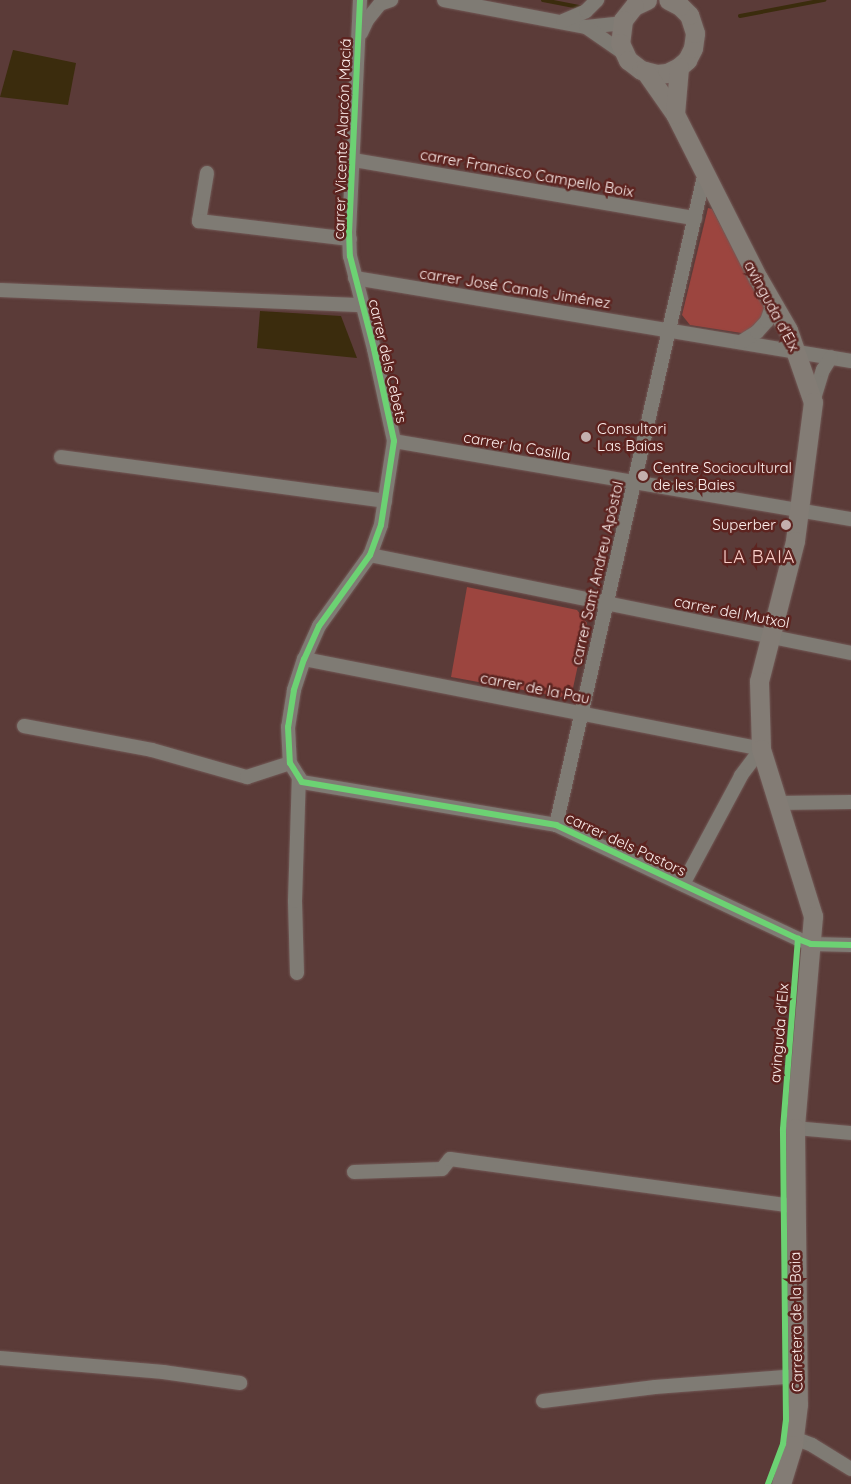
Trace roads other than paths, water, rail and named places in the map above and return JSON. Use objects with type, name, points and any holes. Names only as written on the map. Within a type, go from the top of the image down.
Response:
[{"type":"main road","points":[[625,54],[620,43],[625,12],[647,0]]},
{"type":"main road","points":[[645,71],[667,73],[679,68],[687,60],[694,48],[695,33],[689,15],[680,6],[668,0]]},
{"type":"main road","name":"avinguda d'Elx","points":[[625,54],[628,60],[645,71],[675,114],[706,172],[734,232],[788,330],[798,352],[813,402],[795,541],[759,680],[760,749],[813,916],[794,1128]]},
{"type":"main road","points":[[675,114],[679,68]]},
{"type":"main road","name":"Carretera de la Baia","points":[[780,1484],[794,1438],[798,1376],[794,1128]]},
{"type":"street","name":"carrer Vicente Alarcón Maciá","points":[[355,278],[350,239],[360,0]]},
{"type":"street","points":[[358,41],[371,14],[380,4],[391,0]]},
{"type":"street","points":[[444,0],[586,27],[625,54]]},
{"type":"street","points":[[563,22],[586,11],[597,0]]},
{"type":"street","points":[[586,27],[625,12]]},
{"type":"street","name":"carrer Francisco Campello Boix","points":[[354,160],[695,218]]},
{"type":"street","name":"carrer Sant Andreu Apòstol","points":[[556,825],[706,172]]},
{"type":"street","points":[[207,173],[198,221],[350,239]]},
{"type":"street","name":"carrer José Canals Jiménez","points":[[355,278],[851,360]]},
{"type":"street","name":"carrer dels Cebets","points":[[300,780],[290,763],[288,727],[294,690],[304,659],[319,626],[370,555],[381,525],[394,441],[355,278]]},
{"type":"street","points":[[0,290],[362,305]]},
{"type":"street","points":[[741,342],[757,332],[767,321],[773,304]]},
{"type":"street","points":[[813,402],[823,370],[831,358]]},
{"type":"street","name":"carrer la Casilla","points":[[394,441],[851,519]]},
{"type":"street","points":[[61,458],[385,501]]},
{"type":"street","name":"carrer del Mutxol","points":[[370,555],[851,653]]},
{"type":"street","name":"carrer de la Pau","points":[[304,659],[760,749]]},
{"type":"street","points":[[24,726],[152,750],[247,777],[290,763]]},
{"type":"street","points":[[683,884],[741,776],[760,749]]},
{"type":"street","points":[[297,973],[295,901],[300,780]]},
{"type":"street","name":"carrer dels Pastors","points":[[300,780],[556,825],[811,944]]},
{"type":"street","points":[[778,803],[851,802]]},
{"type":"street","points":[[811,944],[851,945]]},
{"type":"street","points":[[794,1128],[851,1133]]},
{"type":"street","points":[[354,1172],[442,1169],[450,1159],[794,1206]]},
{"type":"street","points":[[0,1358],[163,1372],[240,1383]]},
{"type":"street","points":[[543,1401],[654,1387],[798,1376]]},
{"type":"street","points":[[794,1438],[812,1445],[851,1469]]},
{"type":"waterway","points":[[543,0],[580,7]]},
{"type":"waterway","points":[[740,16],[824,0]]},
{"type":"place","name":"Consultori Las Baias","points":[[586,437]]},
{"type":"place","name":"Centre Sociocultural de les Baies","points":[[643,476]]},
{"type":"place","name":"Superber","points":[[786,525]]},
{"type":"district","name":"LA BAIA","points":[[759,557]]}]
